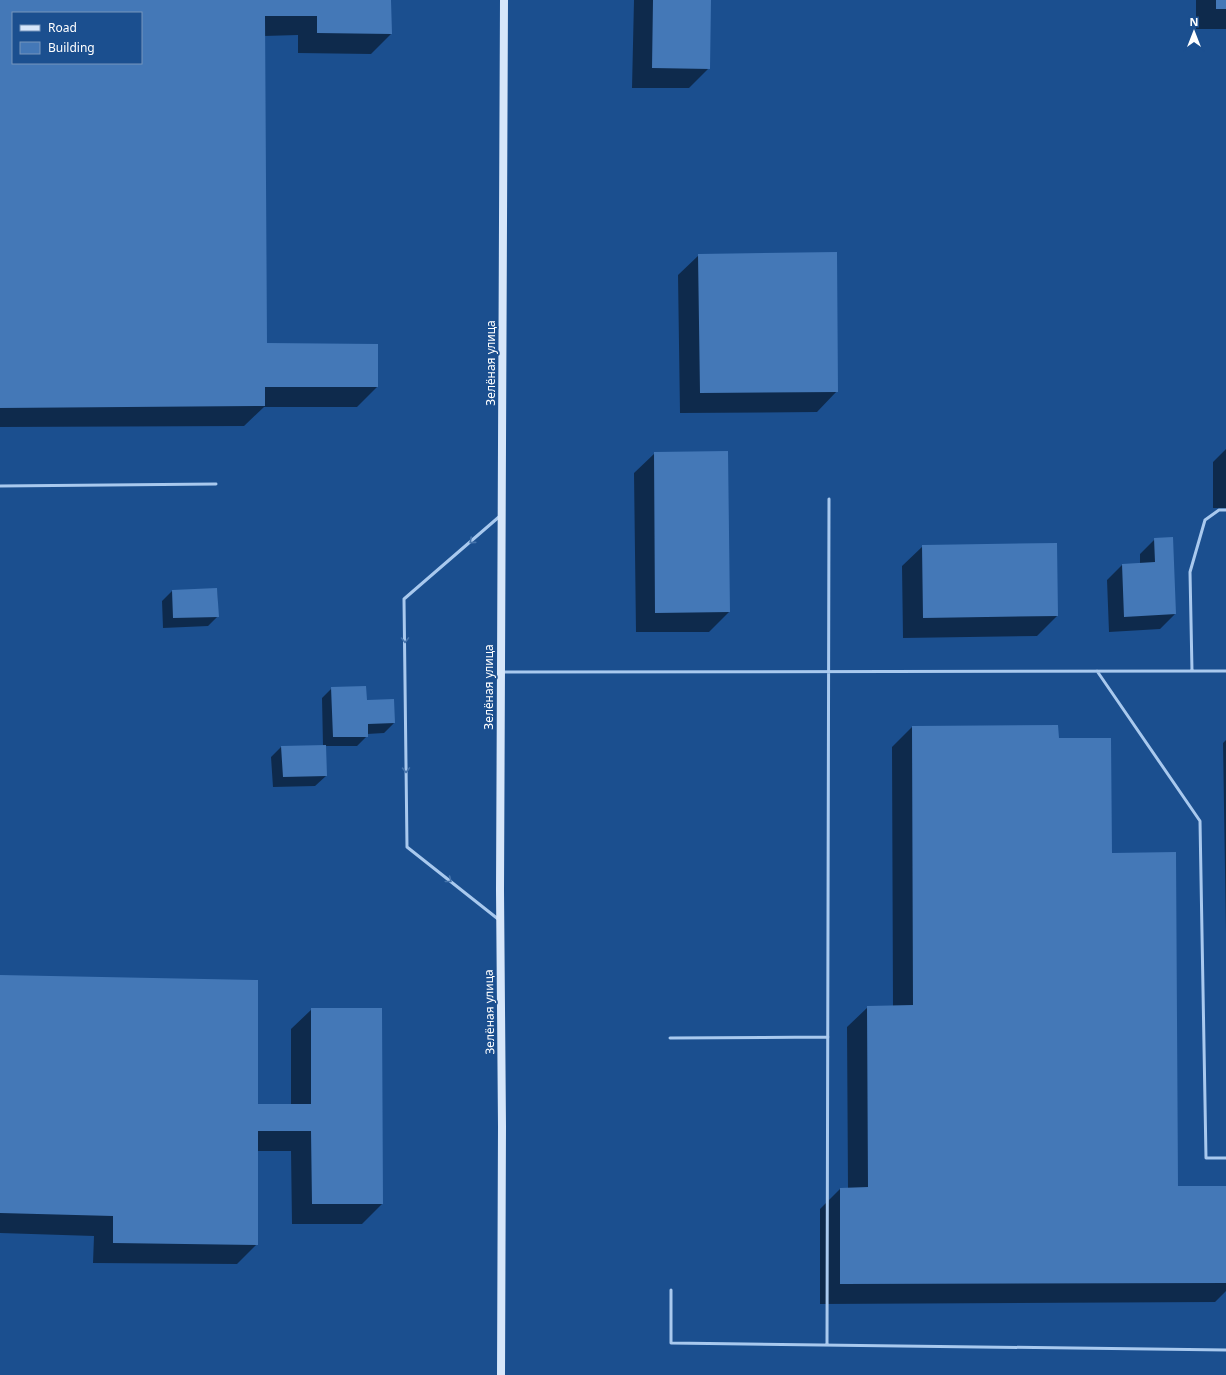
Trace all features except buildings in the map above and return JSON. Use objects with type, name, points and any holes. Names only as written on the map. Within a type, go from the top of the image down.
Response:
[{"type":"street","name":"Зелёная улица","points":[[501,1375],[502,1118],[500,672],[504,0]]},
{"type":"lane","points":[[0,486],[216,484]]},
{"type":"lane","points":[[826,1344],[829,499]]},
{"type":"lane","points":[[1192,671],[1190,572],[1205,520],[1219,510],[1226,510]]},
{"type":"lane","points":[[500,920],[408,847],[404,599],[501,515]]},
{"type":"lane","points":[[1097,671],[1200,820],[1206,1158],[1226,1158]]},
{"type":"lane","points":[[500,672],[1226,671]]},
{"type":"lane","points":[[670,1038],[828,1037]]},
{"type":"lane","points":[[671,1290],[671,1343],[1226,1350]]}]
